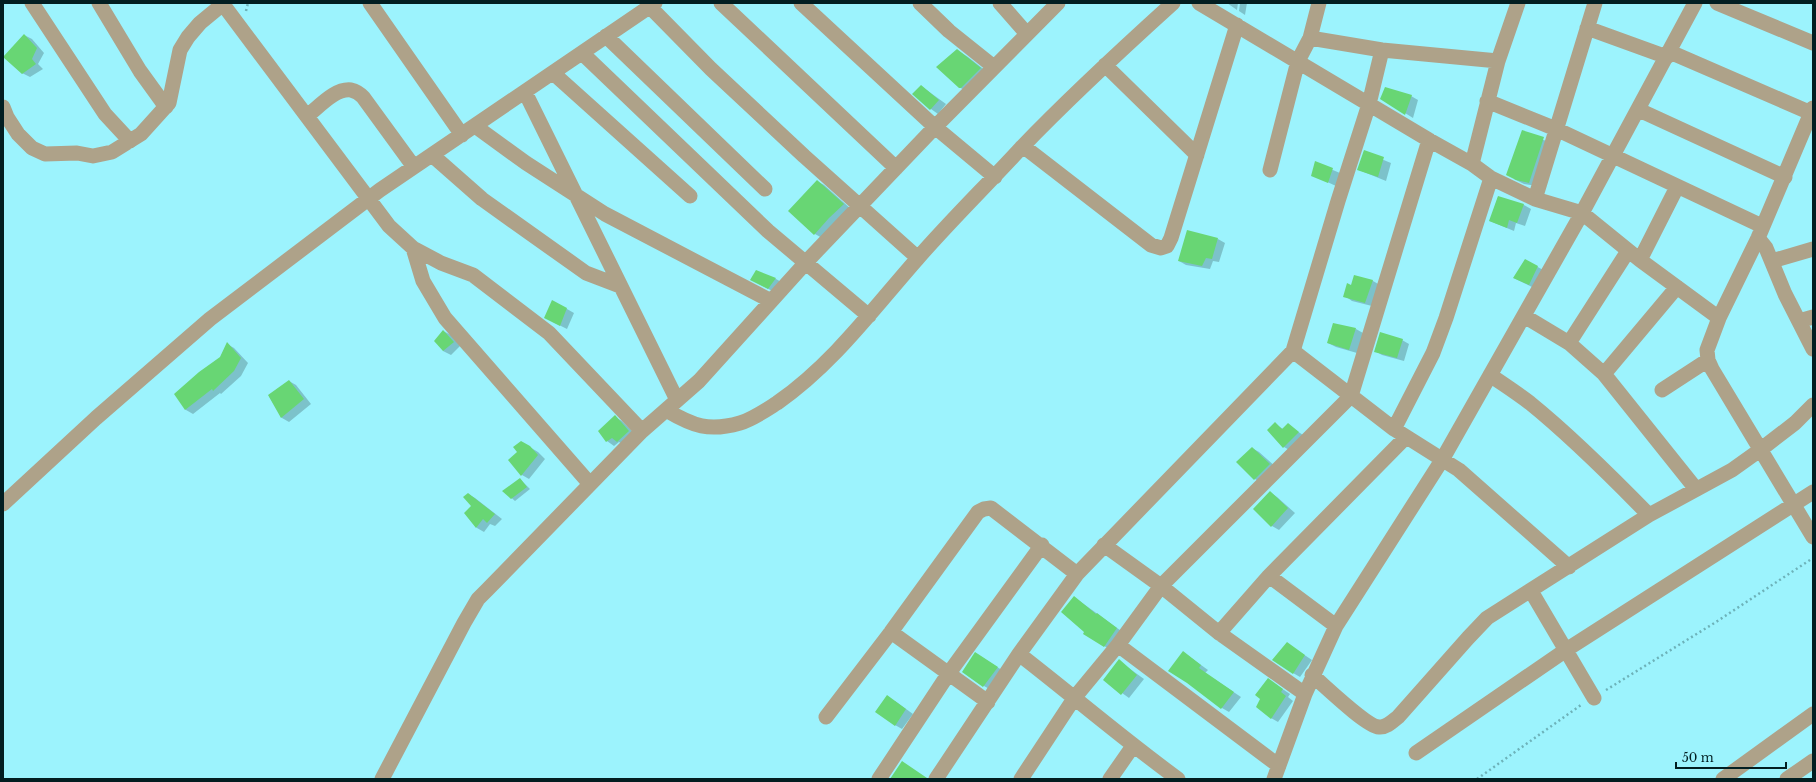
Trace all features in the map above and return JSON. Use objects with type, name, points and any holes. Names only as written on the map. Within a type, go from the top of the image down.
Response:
[{"type":"street","points":[[32,3],[105,114],[130,141]]},
{"type":"street","points":[[100,3],[140,71],[166,107]]},
{"type":"street","points":[[3,107],[7,117],[18,134],[32,148],[45,154],[77,153],[93,156],[112,152],[141,134],[169,103],[180,50],[200,23],[222,3],[389,226],[413,248],[440,263],[473,275],[549,332],[642,431]]},
{"type":"street","points":[[370,3],[462,135]]},
{"type":"street","points":[[721,3],[896,168]]},
{"type":"street","points":[[802,3],[935,127],[994,177]]},
{"type":"street","points":[[920,3],[950,31],[994,67]]},
{"type":"street","points":[[1000,3],[1027,34]]},
{"type":"street","points":[[382,779],[478,599],[642,431],[699,381],[806,262],[860,205],[1058,3]]},
{"type":"street","points":[[666,410],[687,422],[700,426],[715,427],[741,422],[767,410],[792,393],[833,356],[918,258],[1082,85],[1173,3]]},
{"type":"street","points":[[1270,170],[1298,61],[1310,38],[1319,3]]},
{"type":"street","points":[[1472,164],[1498,61],[1518,3]]},
{"type":"street","points":[[1535,199],[1588,28],[1594,3]]},
{"type":"street","points":[[1118,645],[1277,772],[1312,675],[1336,626],[1442,460],[1582,213],[1639,110],[1695,3]]},
{"type":"street","points":[[1716,3],[1813,43]]},
{"type":"street","points":[[3,504],[96,418],[210,319],[369,199],[432,154],[653,5],[804,156],[918,258]]},
{"type":"street","points":[[1206,5],[1429,140],[1472,164],[1491,178],[1535,199],[1582,213],[1640,260],[1719,318]]},
{"type":"street","points":[[1023,146],[1151,245],[1161,248],[1167,246],[1172,238],[1237,25]]},
{"type":"street","points":[[1588,28],[1669,54],[1812,111],[1785,177],[1719,318],[1707,350],[1708,360],[1792,505],[1813,537]]},
{"type":"street","points":[[606,36],[765,189]]},
{"type":"street","points":[[1310,38],[1382,50],[1498,61]]},
{"type":"street","points":[[936,779],[1019,654],[1077,574],[1293,351],[1338,201],[1370,104],[1382,50]]},
{"type":"street","points":[[582,52],[768,231],[869,316]]},
{"type":"street","points":[[1105,65],[1197,155]]},
{"type":"street","points":[[553,73],[690,196]]},
{"type":"street","points":[[307,116],[335,94],[351,90],[363,97],[414,167]]},
{"type":"street","points":[[525,92],[677,400]]},
{"type":"street","points":[[1487,101],[1556,128],[1677,187],[1760,232],[1785,294],[1806,319],[1813,349]]},
{"type":"street","points":[[1639,110],[1785,177]]},
{"type":"street","points":[[475,126],[526,163],[605,214],[771,301]]},
{"type":"street","points":[[1022,779],[1075,697],[1118,645],[1161,586],[1351,396],[1429,140]]},
{"type":"street","points":[[432,154],[482,199],[586,273],[620,286]]},
{"type":"street","points":[[1219,633],[1400,433],[1438,339],[1491,178]]},
{"type":"street","points":[[1640,260],[1677,187]]},
{"type":"street","points":[[413,248],[423,281],[445,318],[590,484]]},
{"type":"street","points":[[1772,261],[1813,249]]},
{"type":"street","points":[[1569,343],[1628,250]]},
{"type":"street","points":[[1604,374],[1677,287]]},
{"type":"street","points":[[1524,316],[1569,343],[1604,374],[1696,489]]},
{"type":"street","points":[[1293,351],[1400,433],[1459,470],[1569,567]]},
{"type":"street","points":[[1662,390],[1708,360]]},
{"type":"street","points":[[1490,375],[1529,402],[1563,431],[1601,466],[1649,515]]},
{"type":"street","points":[[1312,675],[1366,720],[1379,727],[1385,726],[1398,718],[1487,618],[1649,515],[1732,470],[1795,423],[1813,406]]},
{"type":"street","points":[[1416,753],[1566,650],[1813,492]]},
{"type":"street","points":[[826,717],[891,632],[978,512],[991,508],[1042,545],[1077,574]]},
{"type":"street","points":[[879,779],[949,673],[1042,545]]},
{"type":"street","points":[[1104,545],[1161,586],[1219,633],[1305,694]]},
{"type":"street","points":[[1270,576],[1336,626]]},
{"type":"street","points":[[1531,591],[1594,698]]},
{"type":"street","points":[[891,632],[988,702]]},
{"type":"street","points":[[1019,654],[1075,697],[1133,746],[1178,779]]},
{"type":"street","points":[[1723,779],[1813,714]]},
{"type":"street","points":[[1110,779],[1133,746]]},
{"type":"street","points":[[1787,779],[1813,760]]},
{"type":"path","points":[[1477,779],[1528,744],[1570,712],[1716,622],[1813,558]]},
{"type":"building","points":[[24,34],[37,48],[32,59],[36,64],[22,74],[3,57]]},
{"type":"building","points":[[957,49],[981,68],[961,88],[959,88],[936,67]]},
{"type":"building","points":[[921,85],[939,100],[930,110],[912,94]]},
{"type":"building","points":[[1385,87],[1412,95],[1405,115],[1380,99]]},
{"type":"building","points":[[1522,130],[1544,137],[1529,183],[1516,180],[1506,175]]},
{"type":"building","points":[[1364,150],[1384,157],[1378,177],[1357,170]]},
{"type":"building","points":[[1315,161],[1333,168],[1328,183],[1311,176]]},
{"type":"building","points":[[817,180],[844,204],[814,235],[788,211]]},
{"type":"building","points":[[1498,196],[1524,204],[1517,223],[1509,220],[1507,228],[1489,221]]},
{"type":"building","points":[[1187,230],[1218,238],[1212,259],[1206,258],[1202,266],[1178,261]]},
{"type":"building","points":[[1525,259],[1538,266],[1529,285],[1513,278]]},
{"type":"building","points":[[756,270],[776,278],[768,289],[750,280]]},
{"type":"building","points":[[1354,275],[1373,280],[1365,303],[1343,297],[1347,283],[1351,285]]},
{"type":"building","points":[[552,300],[567,308],[560,326],[544,318]]},
{"type":"building","points":[[1333,323],[1356,328],[1349,350],[1327,343]]},
{"type":"building","points":[[443,330],[454,342],[443,351],[434,341]]},
{"type":"building","points":[[1380,332],[1403,339],[1397,358],[1374,352]]},
{"type":"building","points":[[227,342],[241,358],[234,371],[213,391],[212,389],[185,410],[174,394],[199,372],[220,357]]},
{"type":"building","points":[[289,380],[304,399],[281,418],[268,395]]},
{"type":"building","points":[[615,415],[629,431],[617,442],[612,438],[606,442],[598,431]]},
{"type":"building","points":[[1275,422],[1282,429],[1288,423],[1299,432],[1283,448],[1267,430]]},
{"type":"building","points":[[521,441],[530,446],[538,455],[521,476],[508,460],[517,452],[513,447]]},
{"type":"building","points":[[1252,447],[1270,464],[1254,480],[1236,462]]},
{"type":"building","points":[[520,478],[527,487],[511,499],[502,491]]},
{"type":"building","points":[[1270,491],[1288,508],[1271,527],[1253,509]]},
{"type":"building","points":[[468,493],[495,514],[487,523],[483,519],[476,528],[464,513],[471,506],[463,497]]},
{"type":"building","points":[[1074,596],[1096,614],[1097,613],[1117,628],[1104,647],[1083,634],[1084,632],[1061,612]]},
{"type":"building","points":[[1287,642],[1305,655],[1293,674],[1272,660]]},
{"type":"building","points":[[1183,651],[1201,665],[1199,668],[1234,692],[1221,709],[1187,683],[1168,671]]},
{"type":"building","points":[[975,652],[998,667],[983,687],[962,672]]},
{"type":"building","points":[[1119,659],[1137,675],[1121,695],[1103,680]]},
{"type":"building","points":[[1268,678],[1283,689],[1281,692],[1286,696],[1271,719],[1256,707],[1260,699],[1255,695]]},
{"type":"building","points":[[887,695],[906,709],[895,726],[875,712]]},
{"type":"building","points":[[902,761],[927,778],[927,779],[890,779]]}]
